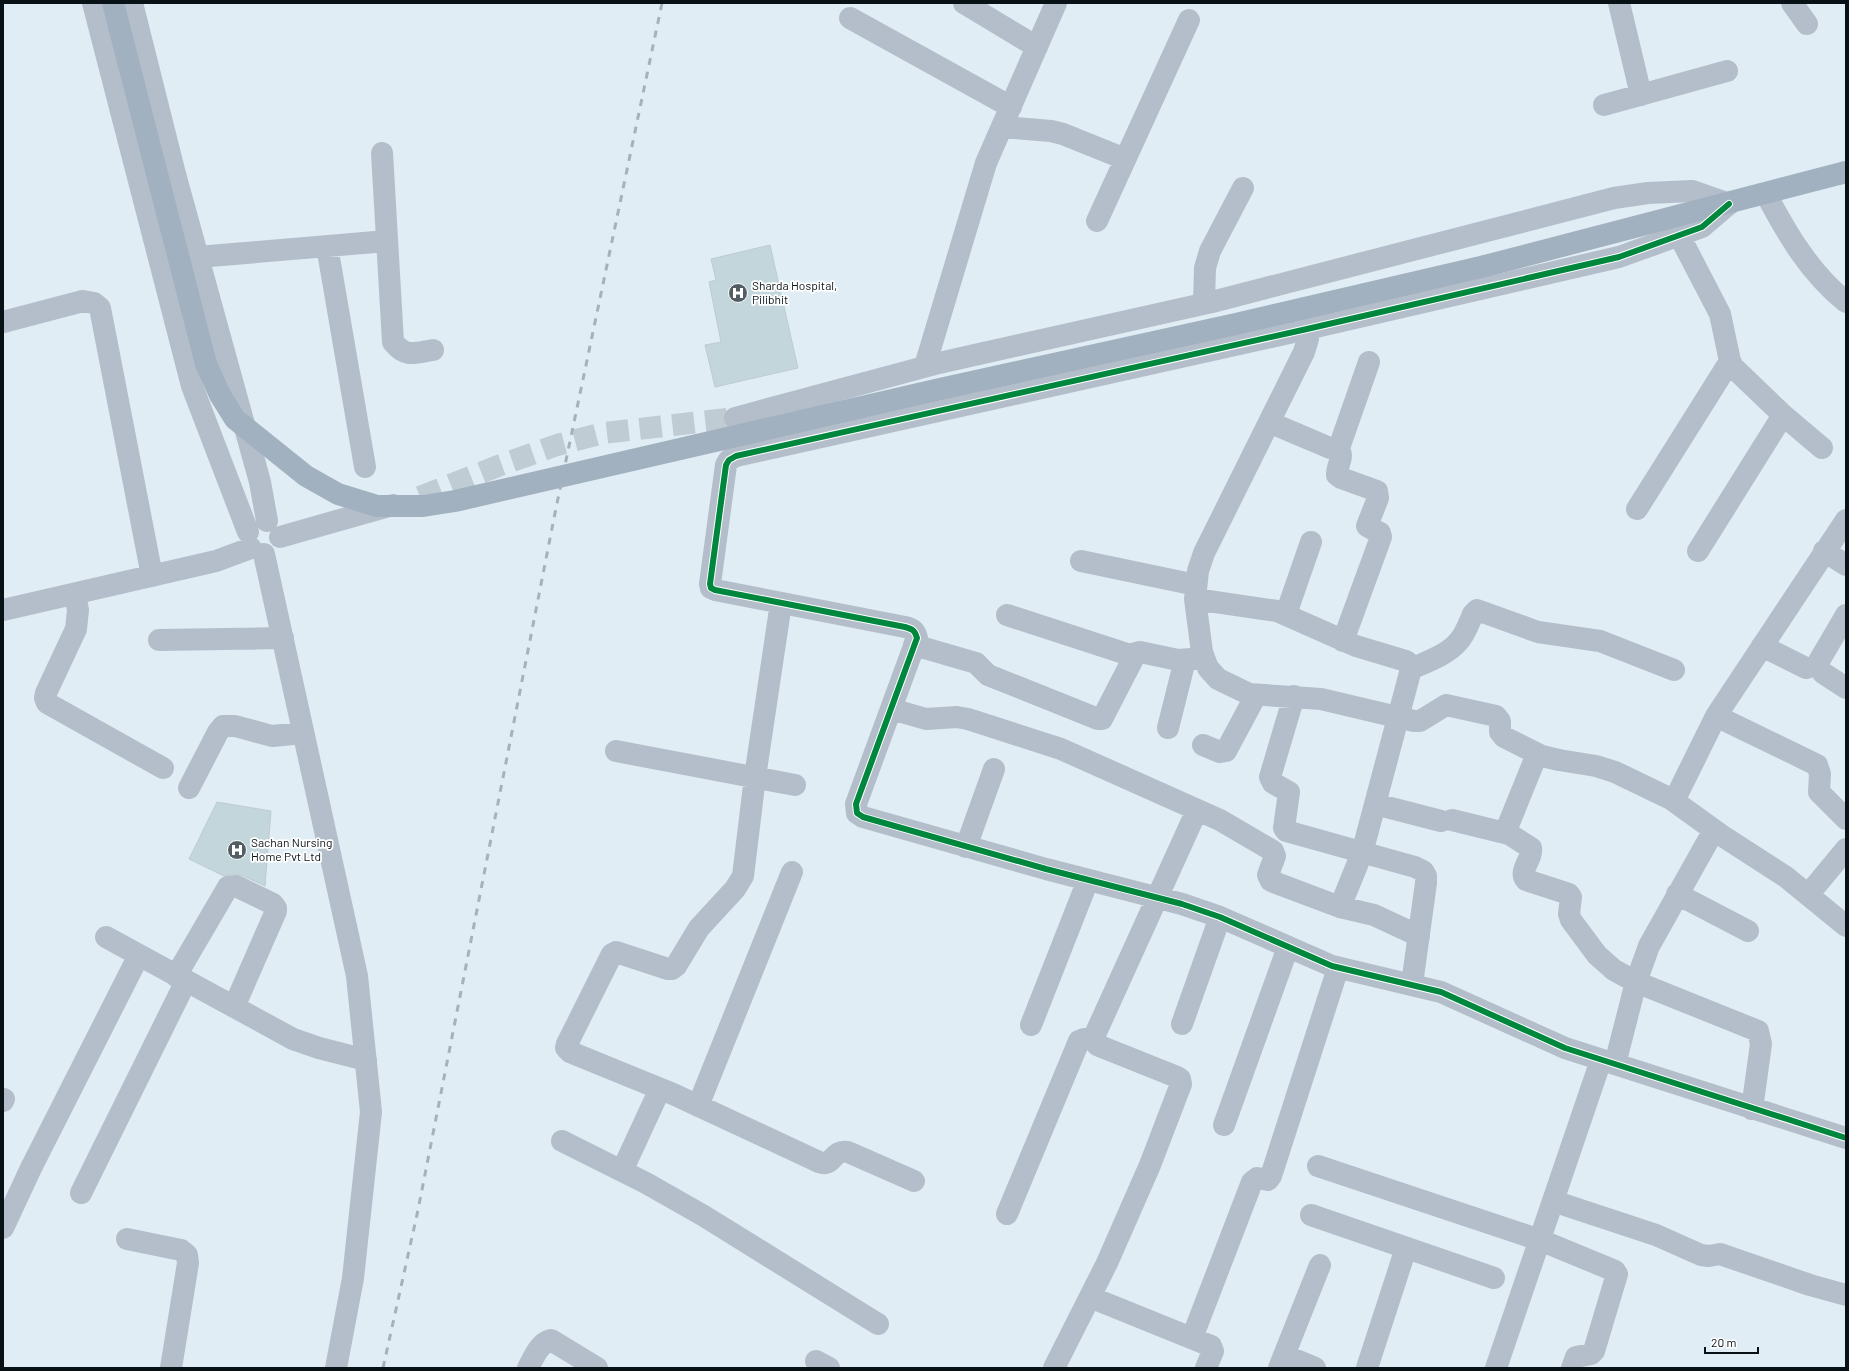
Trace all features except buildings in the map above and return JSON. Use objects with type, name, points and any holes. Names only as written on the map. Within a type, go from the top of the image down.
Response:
[{"type":"highway","points":[[113,3],[206,364],[220,395],[236,419],[306,476],[338,494],[377,506],[423,506],[455,501],[940,389],[1236,324],[1481,267],[1729,204],[1846,172]]},
{"type":"street","points":[[93,3],[192,386],[254,545],[283,638],[357,976],[371,1112],[352,1278],[336,1368]]},
{"type":"street","points":[[132,3],[198,257],[277,547],[269,553],[254,545]]},
{"type":"street","points":[[964,3],[1037,47]]},
{"type":"street","points":[[925,366],[979,182],[1056,3]]},
{"type":"street","points":[[1619,3],[1641,95]]},
{"type":"street","points":[[1792,3],[1807,24]]},
{"type":"street","points":[[850,18],[1010,107]]},
{"type":"street","points":[[1097,221],[1189,20]]},
{"type":"street","points":[[1604,105],[1727,71]]},
{"type":"street","points":[[1002,127],[1051,131],[1063,134],[1125,159]]},
{"type":"street","points":[[382,153],[393,342],[400,350],[408,354],[433,350]]},
{"type":"street","points":[[1204,303],[1205,268],[1210,251],[1243,188]]},
{"type":"street","points":[[735,418],[925,366],[1204,303],[1614,198],[1648,193],[1692,191],[1729,204]]},
{"type":"street","points":[[1766,194],[1785,231],[1807,263],[1836,294],[1846,302]]},
{"type":"street","points":[[1729,204],[1702,227],[1619,257],[1307,329],[736,456],[729,460],[726,465],[710,584],[711,588],[715,590],[912,628],[917,638],[856,804],[855,809],[863,818],[1088,880],[1182,904],[1220,917],[1338,968],[1412,984],[1448,994],[1565,1048],[1846,1138]]},
{"type":"street","points":[[1679,235],[1720,314],[1730,361],[1733,367],[1782,415],[1822,448]]},
{"type":"street","points":[[198,257],[387,241]]},
{"type":"street","points":[[327,246],[365,467]]},
{"type":"street","points":[[3,321],[83,301],[94,303],[100,308],[152,576]]},
{"type":"street","points":[[1168,728],[1195,659],[1202,652],[1196,592],[1204,553],[1307,346],[1307,329]]},
{"type":"street","points":[[1637,509],[1730,361]]},
{"type":"street","points":[[1269,422],[1330,448],[1340,445],[1369,362]]},
{"type":"street","points":[[1698,551],[1782,415]]},
{"type":"street","points":[[1337,446],[1342,456],[1337,475],[1341,478],[1377,491],[1378,498],[1367,526],[1380,533],[1381,537],[1343,640]]},
{"type":"street","points":[[254,545],[255,523],[273,529],[420,497]]},
{"type":"street","points":[[1674,801],[1716,716],[1846,520]]},
{"type":"street","points":[[1286,614],[1312,542]]},
{"type":"street","points":[[3,610],[216,561],[254,545]]},
{"type":"street","points":[[1824,551],[1846,565]]},
{"type":"street","points":[[1081,561],[1196,592],[1286,614],[1375,653],[1410,664],[1411,669],[1362,853],[1340,907]]},
{"type":"street","points":[[75,594],[78,615],[76,629],[46,693],[45,698],[47,703],[164,768]]},
{"type":"street","points":[[781,603],[741,883],[699,928],[676,966],[672,969],[668,970],[620,953],[616,952],[612,954],[566,1048],[570,1052],[660,1089],[825,1164],[830,1162],[838,1153],[842,1151],[848,1152],[914,1181]]},
{"type":"street","points":[[1411,669],[1455,645],[1459,641],[1476,610],[1538,632],[1600,641],[1674,670]]},
{"type":"street","points":[[1007,615],[1133,656]]},
{"type":"street","points":[[1846,615],[1819,661],[1819,668],[1823,673],[1846,688]]},
{"type":"street","points":[[159,640],[283,638]]},
{"type":"street","points":[[914,644],[976,662],[988,675],[1098,719],[1102,719],[1133,656],[1140,652],[1195,659],[1208,668],[1218,679],[1249,694],[1321,699],[1414,722],[1420,721],[1446,705],[1496,716],[1500,721],[1500,732],[1504,737],[1537,754],[1559,760],[1596,766],[1615,772],[1674,801],[1714,830],[1786,877],[1846,926]]},
{"type":"street","points":[[1762,646],[1806,668]]},
{"type":"street","points":[[1203,745],[1220,752],[1226,751],[1256,695]]},
{"type":"street","points":[[1294,696],[1270,777],[1273,783],[1289,792],[1284,828],[1286,831],[1415,867],[1423,871],[1426,876],[1426,883],[1412,984]]},
{"type":"street","points":[[891,709],[926,719],[957,717],[968,719],[1061,749],[1231,826],[1273,851],[1275,856],[1268,875],[1271,881],[1340,907],[1374,915],[1418,936]]},
{"type":"street","points":[[1716,716],[1817,766],[1820,774],[1819,792],[1846,819]]},
{"type":"street","points":[[189,788],[218,732],[223,726],[235,726],[272,736],[303,733]]},
{"type":"street","points":[[616,751],[794,785]]},
{"type":"street","points":[[1509,834],[1507,828],[1537,754]]},
{"type":"street","points":[[966,847],[994,769]]},
{"type":"street","points":[[1375,804],[1509,834],[1531,848],[1531,855],[1522,874],[1524,878],[1526,880],[1569,894],[1571,897],[1569,914],[1571,920],[1597,955],[1614,970],[1636,982],[1758,1031],[1760,1044],[1752,1108]]},
{"type":"street","points":[[1093,1039],[1197,810]]},
{"type":"street","points":[[1496,1368],[1553,1201],[1608,1062],[1649,946],[1714,830]]},
{"type":"street","points":[[1808,895],[1846,849]]},
{"type":"street","points":[[698,1106],[792,872]]},
{"type":"street","points":[[1031,1025],[1088,880]]},
{"type":"street","points":[[81,1193],[181,978],[228,887],[236,886],[273,904],[276,911],[234,1007]]},
{"type":"street","points":[[1677,894],[1748,932]]},
{"type":"street","points":[[1182,1024],[1220,917]]},
{"type":"street","points":[[106,938],[293,1039],[319,1048],[366,1060]]},
{"type":"street","points":[[1224,1125],[1288,947]]},
{"type":"street","points":[[3,1228],[31,1168],[139,955]]},
{"type":"street","points":[[1192,1338],[1252,1182],[1257,1178],[1268,1180],[1271,1176],[1338,968]]},
{"type":"street","points":[[1007,1214],[1080,1041],[1084,1039],[1093,1039]]},
{"type":"street","points":[[1054,1368],[1107,1263],[1150,1166],[1181,1084],[1180,1079],[1177,1077],[1096,1045],[1093,1039]]},
{"type":"street","points":[[622,1171],[660,1089]]},
{"type":"street","points":[[562,1141],[622,1171],[704,1216],[878,1324]]},
{"type":"street","points":[[1318,1166],[1540,1240],[1614,1271],[1617,1274],[1594,1351],[1591,1354],[1576,1356],[1572,1368]]},
{"type":"street","points":[[1553,1201],[1656,1235],[1701,1254],[1709,1256],[1720,1254],[1810,1285],[1846,1295]]},
{"type":"street","points":[[1311,1214],[1494,1278]]},
{"type":"street","points":[[127,1239],[181,1250],[187,1255],[188,1262],[170,1368]]},
{"type":"street","points":[[1368,1368],[1406,1248]]},
{"type":"street","points":[[1315,1368],[1281,1361],[1320,1265]]},
{"type":"street","points":[[1090,1297],[1211,1346],[1213,1348],[1206,1368]]},
{"type":"street","points":[[528,1368],[541,1345],[546,1341],[551,1340],[597,1368]]},
{"type":"tunnel","points":[[420,497],[498,466],[557,445],[603,433],[735,418]]},
{"type":"railway","points":[[383,1368],[418,1210],[556,508],[662,3]]},
{"type":"cycle path","points":[[1729,204],[1702,227],[1619,257],[1307,329],[736,456],[729,460],[726,465],[710,584],[711,588],[715,590],[905,627],[914,632],[917,638],[856,804],[857,813],[863,817],[1046,869],[1182,904],[1220,917],[1332,966],[1441,992],[1565,1048],[1846,1138]]},
{"type":"place","name":"Sharda Hospital, Pilibhit","points":[[738,293]]},
{"type":"place","name":"Sachan Nursing Home Pvt Ltd","points":[[237,850]]}]
